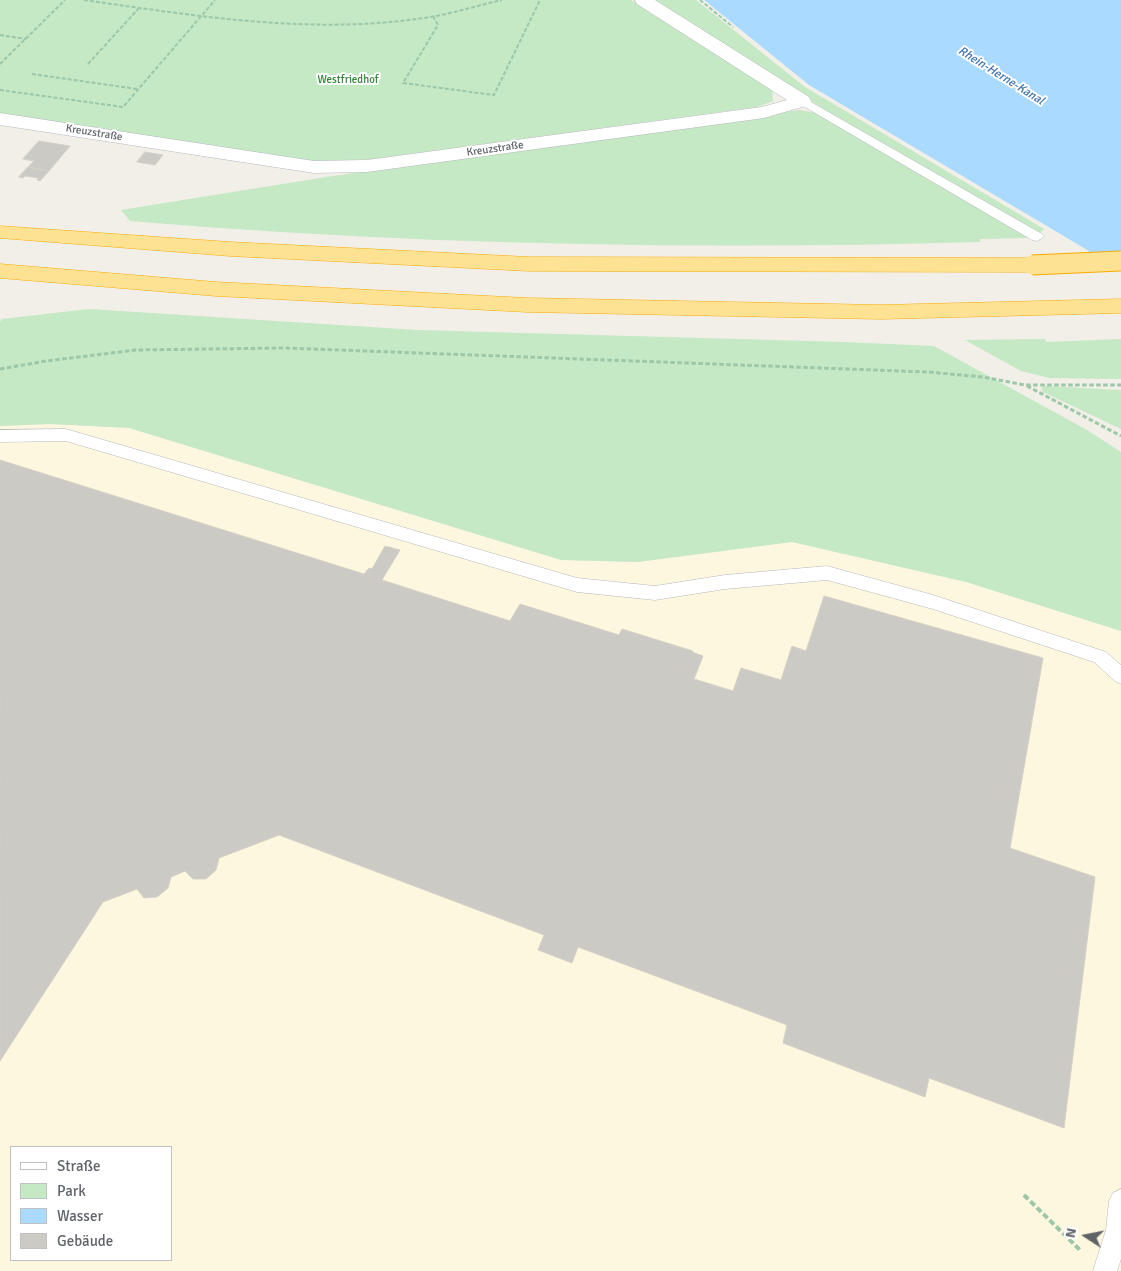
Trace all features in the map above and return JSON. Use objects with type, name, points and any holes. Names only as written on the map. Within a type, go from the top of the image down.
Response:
[{"type":"highway","points":[[0,232],[230,249],[529,264],[1032,264],[1121,261]]},
{"type":"highway","points":[[0,271],[216,290],[527,305],[882,312],[1121,306]]},
{"type":"street","points":[[643,0],[802,101]]},
{"type":"street","name":"Kreuzstraße","points":[[0,119],[314,167],[339,168],[367,166],[764,112],[802,101]]},
{"type":"lane","points":[[802,101],[1037,237]]},
{"type":"lane","points":[[0,436],[66,435],[576,585],[655,593],[725,582],[827,573],[933,602],[1100,657],[1121,676]]},
{"type":"lane","points":[[1096,1264],[1118,1230],[1121,1201]]},
{"type":"path","points":[[0,64],[65,0]]},
{"type":"path","points":[[84,0],[202,16],[277,24],[308,25],[352,24],[433,16],[502,0]]},
{"type":"path","points":[[0,90],[123,108],[215,0]]},
{"type":"path","points":[[433,16],[438,25],[403,83],[494,95],[540,0]]},
{"type":"path","points":[[88,64],[140,7]]},
{"type":"path","points":[[0,35],[26,39]]},
{"type":"path","points":[[32,74],[138,89]]},
{"type":"path","points":[[0,369],[46,361],[136,350],[285,348],[596,358],[928,372],[982,377],[1025,385],[1121,385]]},
{"type":"path","points":[[1025,385],[1121,436]]},
{"type":"path","points":[[1024,1195],[1096,1264]]},
{"type":"shaded area","points":[[50,424],[129,428],[561,560],[638,562],[792,542],[966,582],[1121,631],[1121,1271],[0,1271],[0,426]]},
{"type":"green space","name":"Westfriedhof","points":[[0,0],[631,0],[772,90],[773,101],[757,107],[374,159],[315,162],[0,115]]},
{"type":"green space","points":[[651,0],[696,0],[805,87],[1044,229],[1039,234],[822,108]]},
{"type":"green space","points":[[799,110],[817,113],[1030,238],[980,239],[980,242],[768,245],[661,245],[449,240],[342,236],[130,221],[121,210],[326,177]]},
{"type":"green space","points":[[89,309],[417,330],[934,346],[1087,430],[1121,452],[1121,631],[966,582],[792,542],[638,562],[561,560],[129,428],[50,424],[0,426],[0,322],[2,319]]},
{"type":"green space","points":[[1045,339],[1046,342],[1121,339],[1121,379],[1049,378],[1021,371],[965,340]]},
{"type":"green space","points":[[1044,386],[1121,390],[1121,429],[1043,392],[1041,389]]},
{"type":"water","name":"Rhein-Herne-Kanal","points":[[704,0],[1121,0],[1121,270],[809,85]]},
{"type":"building","points":[[39,141],[70,146],[49,171],[28,167],[34,161],[23,159]]},
{"type":"building","points":[[145,152],[163,155],[155,165],[137,162]]},
{"type":"building","points":[[28,167],[49,171],[40,181],[37,180],[38,178],[19,177]]},
{"type":"building","points":[[0,460],[364,574],[369,568],[372,569],[385,546],[400,550],[382,580],[510,621],[520,604],[619,635],[622,629],[693,651],[703,656],[694,679],[733,691],[741,668],[781,680],[792,646],[806,651],[824,596],[1043,658],[1010,848],[1095,877],[1064,1128],[929,1078],[925,1097],[783,1043],[787,1025],[578,947],[572,963],[538,950],[544,935],[279,835],[219,858],[216,870],[206,879],[193,879],[185,871],[171,877],[168,888],[157,897],[144,898],[137,889],[103,902],[0,1061]]}]
